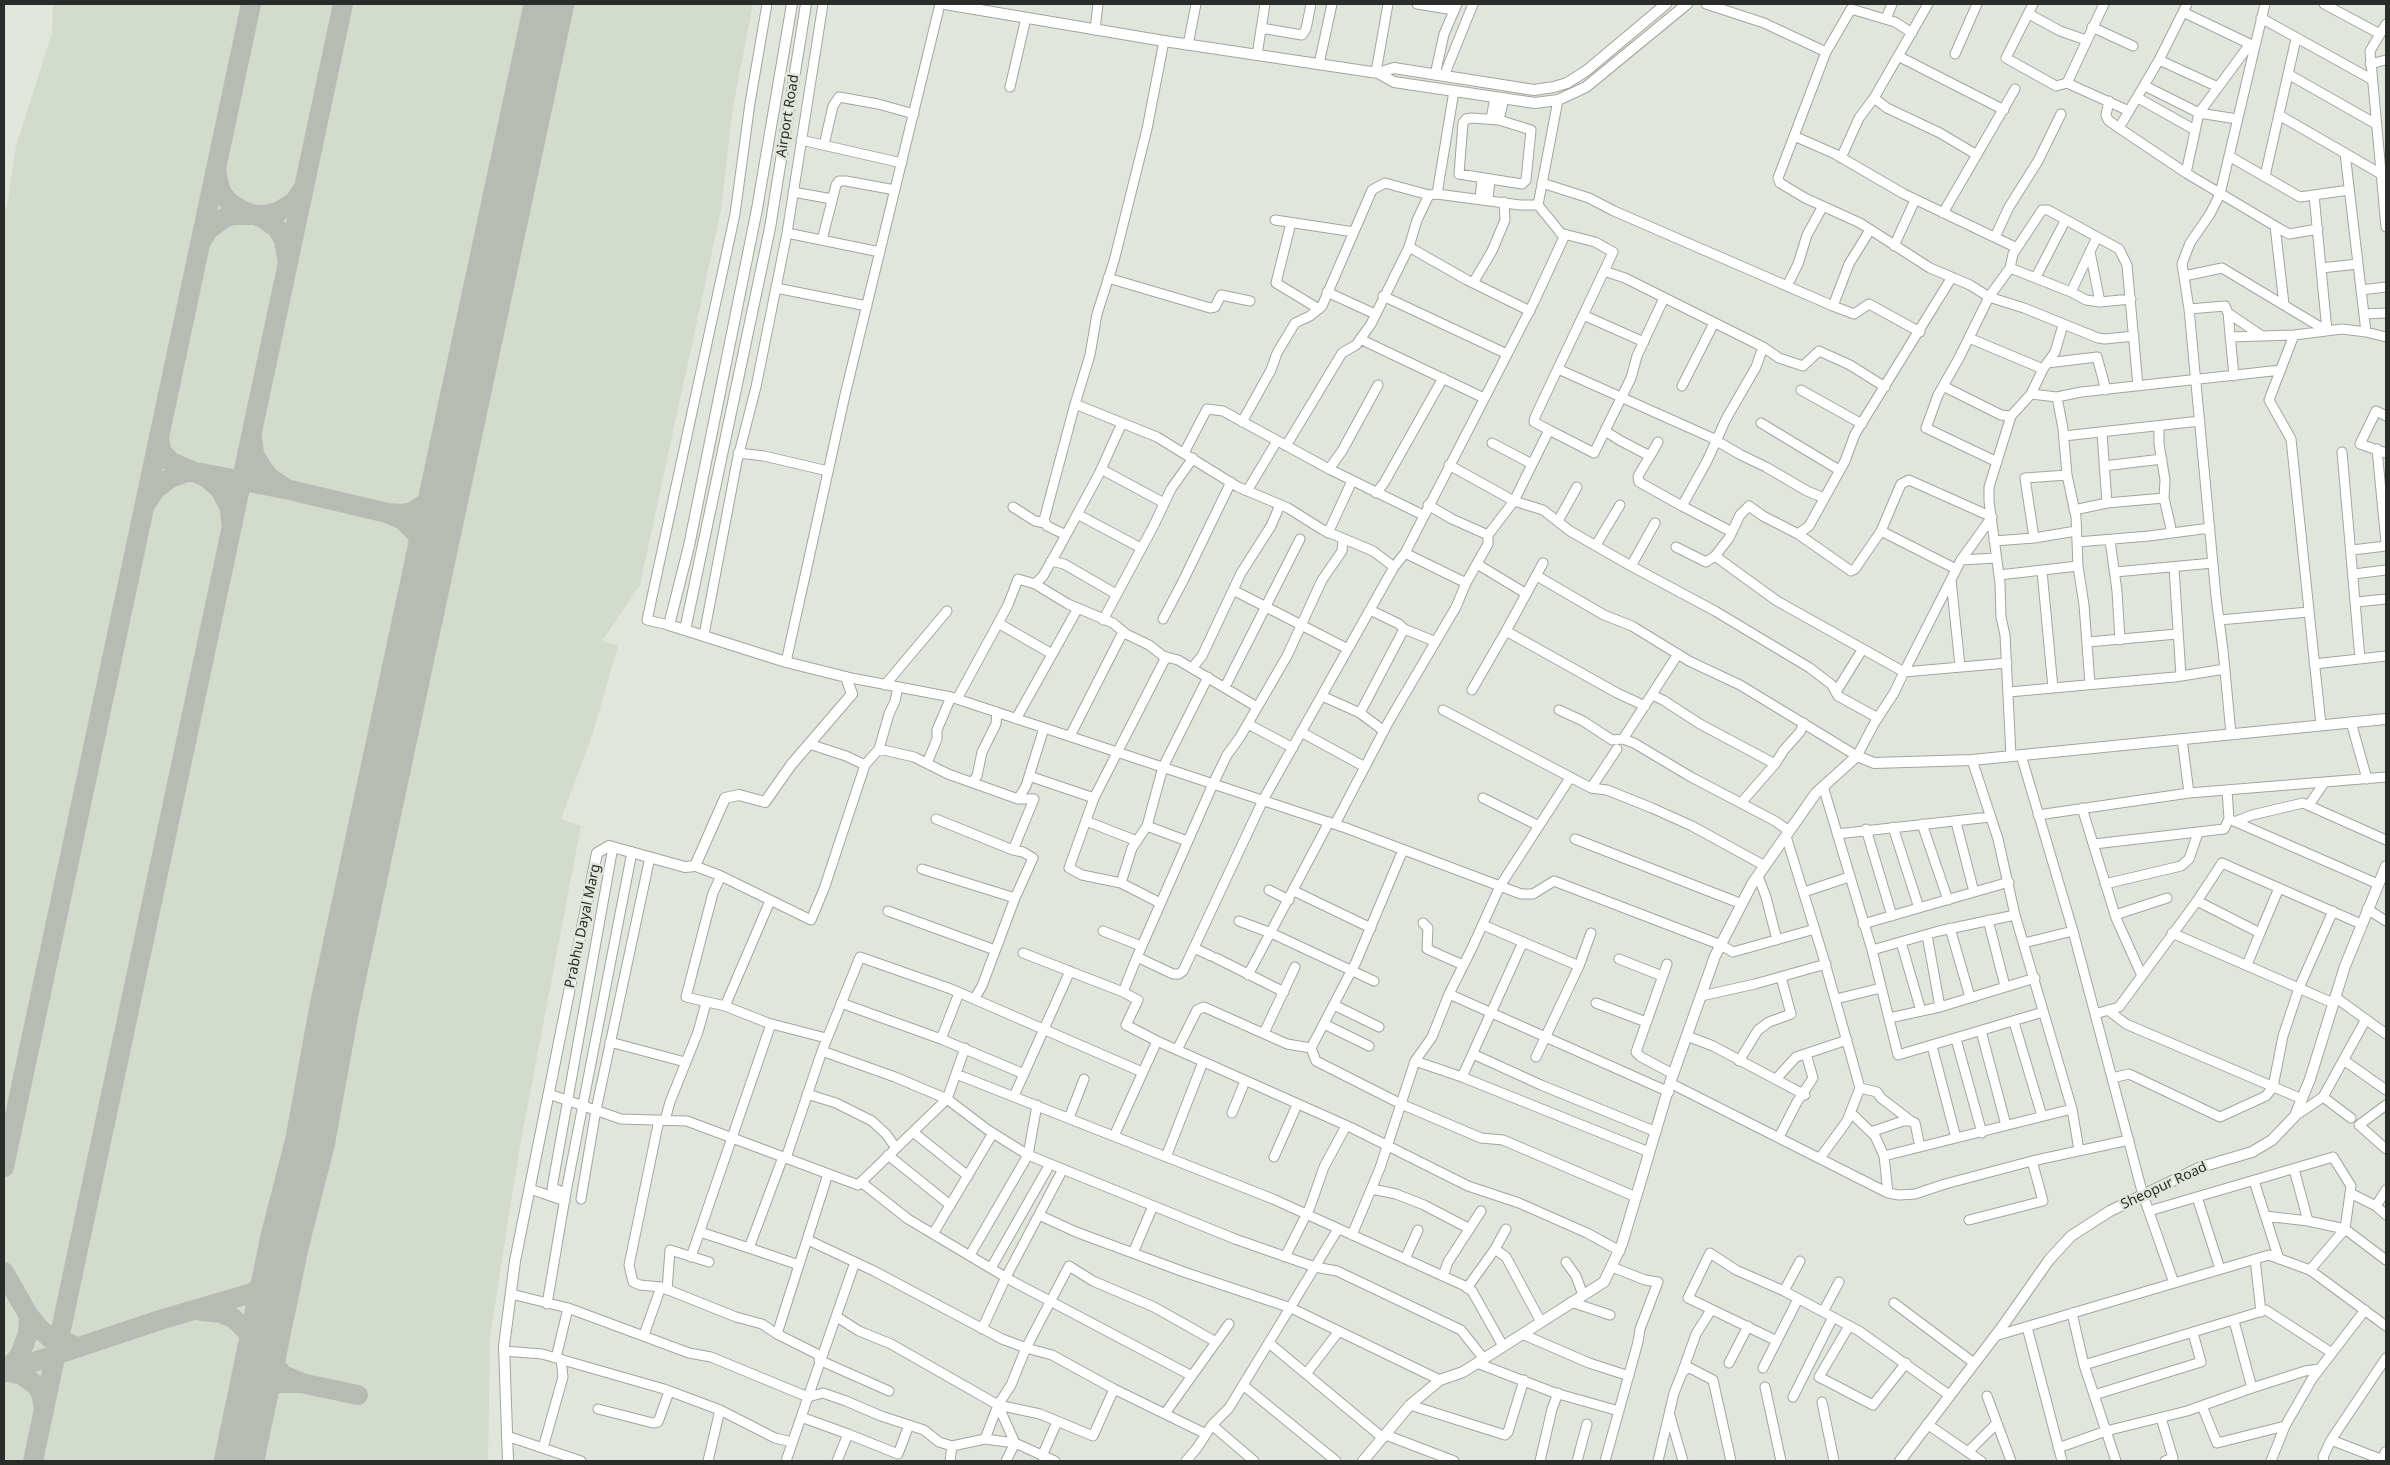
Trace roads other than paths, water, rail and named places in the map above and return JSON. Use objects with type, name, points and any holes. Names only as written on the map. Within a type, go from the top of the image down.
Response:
[{"type":"street","points":[[767,4],[750,103],[735,214],[647,620],[846,678],[954,698],[1332,823],[1521,894],[1533,894],[1554,881],[1721,945],[1733,952],[1815,929]]},
{"type":"street","points":[[669,625],[689,546],[757,209],[792,4]]},
{"type":"street","name":"Airport Road","points":[[685,630],[770,228],[806,4]]},
{"type":"street","points":[[704,636],[712,582],[730,506],[738,453],[756,387],[788,233],[823,4]]},
{"type":"street","points":[[786,662],[828,471],[940,4]]},
{"type":"street","points":[[945,4],[1188,45],[1377,73],[1394,82],[1535,102],[1558,100],[1574,95],[1595,81],[1687,4]]},
{"type":"street","points":[[1095,30],[1098,4]]},
{"type":"street","points":[[1188,45],[1196,4]]},
{"type":"street","points":[[1257,55],[1265,4]]},
{"type":"street","points":[[1261,28],[1302,35],[1306,29],[1311,4]]},
{"type":"street","points":[[1319,64],[1332,4]]},
{"type":"street","points":[[1377,73],[1388,4]]},
{"type":"street","points":[[1417,4],[1455,7],[1444,34],[1439,76]]},
{"type":"street","points":[[1439,76],[1473,4]]},
{"type":"street","points":[[1377,73],[1394,68],[1534,90],[1559,86],[1586,71],[1666,4]]},
{"type":"street","points":[[1706,4],[1764,24],[1826,52]]},
{"type":"street","points":[[1886,19],[1892,4]]},
{"type":"street","points":[[1841,158],[1859,118],[1874,98],[1928,4]]},
{"type":"street","points":[[1955,54],[1977,4]]},
{"type":"street","points":[[2033,4],[2006,58],[2056,86],[2067,83],[2129,111]]},
{"type":"street","points":[[2067,83],[2104,4]]},
{"type":"street","points":[[2231,734],[2189,309],[2182,264],[2190,243],[2210,214],[2220,194],[2252,45],[2265,4]]},
{"type":"street","points":[[2324,4],[2380,34]]},
{"type":"street","points":[[2119,128],[2145,86],[2185,8],[2252,45]]},
{"type":"street","points":[[1912,33],[1886,19],[1851,9],[1826,52],[1778,178],[1780,183],[1870,230],[1930,268],[1970,285],[1989,297],[2024,308],[2063,325],[2105,339],[2134,336]]},
{"type":"street","points":[[2029,14],[2060,31],[2086,40]]},
{"type":"street","points":[[1010,87],[1026,18]]},
{"type":"street","points":[[2261,18],[2371,78]]},
{"type":"street","points":[[2386,24],[2370,51],[2376,124],[2383,157],[2381,174],[2386,222]]},
{"type":"street","points":[[2092,27],[2133,46]]},
{"type":"street","points":[[2265,176],[2296,38]]},
{"type":"street","points":[[1045,523],[1044,520],[1075,404],[1090,355],[1097,314],[1147,128],[1164,41]]},
{"type":"street","points":[[2186,173],[2199,113],[2252,45]]},
{"type":"street","points":[[1898,56],[2004,110]]},
{"type":"street","points":[[2159,60],[2218,87]]},
{"type":"street","points":[[2370,64],[2386,60]]},
{"type":"street","points":[[2288,74],[2376,124]]},
{"type":"street","points":[[2145,86],[2199,113],[2237,119]]},
{"type":"street","points":[[1943,213],[2004,110],[2014,89]]},
{"type":"street","points":[[1286,446],[1342,352],[1356,345],[1360,339],[1409,248],[1417,220],[1432,194],[1454,91]]},
{"type":"street","points":[[824,145],[833,106],[838,97],[878,104],[914,114]]},
{"type":"street","points":[[1495,119],[1500,98]]},
{"type":"street","points":[[1874,98],[1887,108],[1940,133],[1977,155]]},
{"type":"street","points":[[2138,98],[2195,130]]},
{"type":"street","points":[[1136,957],[1173,974],[1179,974],[1183,971],[1263,800],[1394,567],[1405,553],[1428,505],[1530,311],[1564,237],[1538,205],[1558,100]]},
{"type":"street","points":[[2108,101],[2106,115],[2108,120],[2220,194],[2289,234],[2318,229]]},
{"type":"street","points":[[1994,237],[2005,215],[2038,161],[2060,114]]},
{"type":"street","points":[[2279,115],[2381,174]]},
{"type":"street","points":[[1466,119],[1495,119],[1531,130],[1526,180],[1522,184],[1462,175],[1457,171],[1466,119]]},
{"type":"street","points":[[1794,136],[1841,158],[1915,200],[2017,248]]},
{"type":"street","points":[[802,140],[902,163]]},
{"type":"street","points":[[2344,153],[2366,332]]},
{"type":"street","points":[[2229,156],[2300,197],[2349,190]]},
{"type":"street","points":[[1484,200],[1486,179]]},
{"type":"street","points":[[822,240],[836,185],[840,181],[895,190]]},
{"type":"street","points":[[1242,422],[1295,323],[1310,316],[1319,309],[1372,190],[1385,183],[1432,194],[1520,205],[1538,205]]},
{"type":"street","points":[[1542,183],[1589,198],[1614,211],[1833,306],[1854,314],[1869,304],[1920,332]]},
{"type":"street","points":[[793,192],[832,199]]},
{"type":"street","points":[[2314,195],[2327,331]]},
{"type":"street","points":[[1894,246],[1915,200]]},
{"type":"street","points":[[1474,283],[1492,250],[1505,220],[1504,202]]},
{"type":"street","points":[[1787,286],[1798,264],[1807,235],[1823,206]]},
{"type":"street","points":[[1997,462],[1926,428],[1943,386],[1989,297],[2010,268],[2017,248],[2042,210],[2048,210],[2119,249],[2127,265],[2138,386]]},
{"type":"street","points":[[1275,220],[1354,232]]},
{"type":"street","points":[[2036,277],[2065,221]]},
{"type":"street","points":[[1291,222],[1276,283],[1319,309]]},
{"type":"street","points":[[2275,226],[2284,304]]},
{"type":"street","points":[[1833,306],[1849,264],[1870,230]]},
{"type":"street","points":[[788,233],[880,252]]},
{"type":"street","points":[[1560,233],[1595,242],[1614,252],[1534,420],[1549,430],[1594,453],[1664,298]]},
{"type":"street","points":[[2071,292],[2097,237]]},
{"type":"street","points":[[1409,248],[1530,311]]},
{"type":"street","points":[[2090,252],[2100,302]]},
{"type":"street","points":[[2321,268],[2358,264]]},
{"type":"street","points":[[2010,268],[2036,277],[2086,300],[2100,302],[2131,299]]},
{"type":"street","points":[[2184,276],[2222,268],[2327,331]]},
{"type":"street","points":[[1604,271],[1625,278],[1714,322],[1763,347],[1779,358],[1803,366],[1820,351],[1850,365],[1885,387]]},
{"type":"street","points":[[1798,534],[1809,526],[1839,470],[1846,461],[1855,434],[1920,332],[1952,277]]},
{"type":"street","points":[[1108,278],[1210,308],[1215,306],[1221,295],[1250,301]]},
{"type":"street","points":[[2361,290],[2386,287]]},
{"type":"street","points":[[776,288],[867,306]]},
{"type":"street","points":[[1327,292],[1375,314]]},
{"type":"street","points":[[1383,296],[1507,354]]},
{"type":"street","points":[[2189,309],[2225,306],[2228,313],[2234,376]]},
{"type":"street","points":[[2228,313],[2262,336]]},
{"type":"street","points":[[2364,314],[2386,313]]},
{"type":"street","points":[[1583,315],[1644,342]]},
{"type":"street","points":[[1682,386],[1714,322]]},
{"type":"street","points":[[2063,325],[2055,352],[2045,366],[2031,394],[2011,416],[1989,487],[2016,756],[2038,815],[2073,931],[2143,1195],[2174,1283]]},
{"type":"street","points":[[2230,338],[2294,335],[2342,329],[2386,337]]},
{"type":"street","points":[[2294,335],[2269,400],[2291,439],[2321,725]]},
{"type":"street","points":[[1969,338],[2045,366],[2097,357],[2106,390]]},
{"type":"street","points":[[1360,339],[1484,398]]},
{"type":"street","points":[[1682,506],[1717,441],[1726,419],[1756,367],[1763,347]]},
{"type":"street","points":[[1558,369],[1717,441],[1741,455],[1766,466],[1800,488],[1824,498]]},
{"type":"street","points":[[2031,394],[2058,397],[2281,370]]},
{"type":"street","points":[[1376,493],[1384,483],[1443,378]]},
{"type":"street","points":[[1329,469],[1342,451],[1378,385]]},
{"type":"street","points":[[1943,386],[2001,415],[2011,416]]},
{"type":"street","points":[[1801,390],[1862,424]]},
{"type":"street","points":[[2058,397],[2067,475],[2074,510],[2078,566],[2088,642],[2090,684]]},
{"type":"street","points":[[1075,404],[1157,437],[1247,491],[1280,505],[1328,532],[1373,551],[1394,567]]},
{"type":"street","points":[[1184,453],[1207,409],[1223,411],[1352,481],[1423,515]]},
{"type":"street","points":[[2386,416],[2376,411],[2360,444],[2386,453]]},
{"type":"street","points":[[2064,436],[2200,421]]},
{"type":"street","points":[[1035,584],[1043,576],[1078,514],[1122,423]]},
{"type":"street","points":[[1761,423],[1839,470]]},
{"type":"street","points":[[2159,427],[2158,444],[2165,480],[2164,498],[2172,533]]},
{"type":"street","points":[[1248,975],[1434,641],[1456,607],[1466,583],[1488,544],[1488,535],[1514,500],[1549,430]]},
{"type":"street","points":[[1605,431],[1650,456]]},
{"type":"street","points":[[2102,433],[2107,503]]},
{"type":"street","points":[[1247,491],[1277,441]]},
{"type":"street","points":[[1658,442],[1638,476],[1639,482],[1732,532]]},
{"type":"street","points":[[1492,443],[1532,464]]},
{"type":"street","points":[[2352,550],[2386,545],[2382,469],[2377,449]]},
{"type":"street","points":[[2342,452],[2360,659]]},
{"type":"street","points":[[738,453],[764,456],[828,471]]},
{"type":"street","points":[[1103,620],[1164,503],[1193,458]]},
{"type":"street","points":[[2104,466],[2162,459]]},
{"type":"street","points":[[1449,465],[1514,500],[1543,510],[1631,566],[1698,601],[1810,668],[1832,685],[1838,696],[1878,718]]},
{"type":"street","points":[[1101,469],[1164,503]]},
{"type":"street","points":[[2034,538],[2025,478],[2067,475]]},
{"type":"street","points":[[1676,547],[1706,562],[1715,556],[1732,532],[1740,515],[1749,506],[1763,516],[1798,534],[1851,571],[1855,569],[1881,531],[1902,484],[1909,480],[1992,518]]},
{"type":"street","points":[[1328,532],[1352,481]]},
{"type":"street","points":[[1163,619],[1184,581],[1231,482]]},
{"type":"street","points":[[1558,521],[1577,487]]},
{"type":"street","points":[[2074,510],[2107,503],[2164,498]]},
{"type":"street","points":[[1192,668],[1202,656],[1233,590],[1280,505]]},
{"type":"street","points":[[1428,505],[1452,519],[1488,535]]},
{"type":"street","points":[[1596,545],[1620,505]]},
{"type":"street","points":[[1013,507],[1035,521],[1045,523],[1066,535]]},
{"type":"street","points":[[1078,514],[1142,548]]},
{"type":"street","points":[[1363,1461],[1410,1405],[1440,1380],[1463,1372],[1604,1282],[1620,1251],[1654,1131],[1701,996],[1721,945],[1758,876],[1822,786],[1857,756],[1894,693],[1951,577],[1992,518]]},
{"type":"street","points":[[1631,566],[1655,523]]},
{"type":"street","points":[[2077,542],[2210,528]]},
{"type":"street","points":[[1881,531],[1956,569]]},
{"type":"street","points":[[1994,540],[2034,538],[2076,532]]},
{"type":"street","points":[[1123,992],[1136,957],[1227,755],[1248,724],[1287,656],[1322,580],[1342,551],[1343,538]]},
{"type":"street","points":[[1225,687],[1300,539]]},
{"type":"street","points":[[2110,540],[2115,572],[2120,640]]},
{"type":"street","points":[[1405,553],[1466,583]]},
{"type":"street","points":[[1715,556],[1777,601],[1904,672],[2007,663]]},
{"type":"street","points":[[1961,560],[1996,558]]},
{"type":"street","points":[[1051,561],[1064,564],[1116,594]]},
{"type":"street","points":[[1472,690],[1543,563]]},
{"type":"street","points":[[2115,572],[2213,563]]},
{"type":"street","points":[[1477,564],[1525,594]]},
{"type":"street","points":[[1999,575],[2078,566]]},
{"type":"street","points":[[2174,568],[2181,676]]},
{"type":"street","points":[[2354,574],[2386,570]]},
{"type":"street","points":[[2042,571],[2053,688]]},
{"type":"street","points":[[1537,576],[1604,615],[1632,626],[1678,654],[1740,685],[1775,708],[1804,723],[1857,756],[1874,763],[1972,760],[2386,719]]},
{"type":"street","points":[[1951,577],[1960,666]]},
{"type":"street","points":[[927,763],[936,739],[937,730],[1008,605],[1018,578],[1035,584],[1078,608],[1113,624],[1123,632],[1166,657],[1192,668],[1258,707]]},
{"type":"street","points":[[1233,590],[1348,649]]},
{"type":"street","points":[[2356,602],[2386,599]]},
{"type":"street","points":[[1016,719],[1078,608]]},
{"type":"street","points":[[1370,610],[1399,624],[1404,629],[1434,641]]},
{"type":"street","points":[[885,685],[947,611]]},
{"type":"street","points":[[2219,620],[2309,612]]},
{"type":"street","points":[[998,623],[1052,654]]},
{"type":"street","points":[[1360,713],[1404,629]]},
{"type":"street","points":[[1506,631],[1617,693],[1646,706]]},
{"type":"street","points":[[1070,736],[1123,632]]},
{"type":"street","points":[[2088,642],[2177,634]]},
{"type":"street","points":[[1836,692],[1862,650]]},
{"type":"street","points":[[1622,739],[1646,706],[1678,654]]},
{"type":"street","points":[[2314,664],[2386,656]]},
{"type":"street","points":[[1160,903],[1121,883],[1082,875],[1069,868],[1094,798],[1166,657]]},
{"type":"street","points":[[2010,692],[2181,676],[2225,669]]},
{"type":"street","points":[[1121,883],[1132,848],[1147,826],[1163,767],[1208,677]]},
{"type":"street","points":[[695,866],[725,798],[739,796],[765,802],[809,744],[852,694],[846,678]]},
{"type":"street","points":[[566,1197],[552,1188],[566,1100],[613,847],[685,867],[695,866],[721,876],[812,920],[824,890],[865,765],[879,749],[889,714],[896,701],[898,687]]},
{"type":"street","points":[[1652,695],[1700,724],[1775,764]]},
{"type":"street","points":[[1322,696],[1360,713],[1384,730]]},
{"type":"street","points":[[1443,710],[1570,778],[1591,788],[1607,790],[1692,826],[1765,866]]},
{"type":"street","points":[[1559,710],[1583,721],[1612,740],[1622,739],[1634,743],[1775,821],[1788,834],[1860,1088],[1851,1113],[1820,1158]]},
{"type":"street","points":[[973,781],[977,776],[982,752],[996,724],[997,712]]},
{"type":"street","points":[[2351,722],[2367,779]]},
{"type":"street","points":[[1741,803],[1775,764],[1784,750],[1800,732],[1804,723]]},
{"type":"street","points":[[1248,724],[1293,748]]},
{"type":"street","points":[[1018,798],[1026,786],[1044,728]]},
{"type":"street","points":[[1302,732],[1365,767]]},
{"type":"street","points":[[2182,739],[2189,793]]},
{"type":"street","points":[[809,744],[846,756],[865,765]]},
{"type":"street","points":[[879,749],[914,757],[948,774],[1018,798],[1034,799],[1013,850]]},
{"type":"street","points":[[1591,788],[1617,749]]},
{"type":"street","points":[[1972,760],[2009,882],[2015,915],[2072,1109],[2079,1150]]},
{"type":"street","points":[[1028,776],[1094,798]]},
{"type":"street","points":[[2038,815],[2189,793],[2386,777]]},
{"type":"street","points":[[1352,1236],[1372,1189],[1415,1061],[1432,1036],[1449,994],[1500,886],[1570,778]]},
{"type":"street","points":[[2309,805],[2324,783]]},
{"type":"street","points":[[1822,786],[1838,834],[1848,877],[1872,950],[1898,1055],[2043,1012]]},
{"type":"street","points":[[2227,790],[2233,820]]},
{"type":"street","points":[[1483,798],[1539,826]]},
{"type":"street","points":[[2094,844],[2224,829],[2233,820],[2303,803],[2386,840]]},
{"type":"street","points":[[2082,808],[2115,915],[2142,976]]},
{"type":"street","points":[[1838,834],[1866,829],[1956,822],[1990,817]]},
{"type":"street","points":[[936,819],[1013,850],[1023,852],[1033,858],[1015,898],[982,986],[974,998]]},
{"type":"street","points":[[2233,820],[2378,884]]},
{"type":"street","points":[[1086,821],[1137,841]]},
{"type":"street","points":[[1956,822],[1974,892]]},
{"type":"street","points":[[1922,824],[1948,900]]},
{"type":"street","points":[[1147,826],[1187,841]]},
{"type":"street","points":[[1893,827],[1919,908]]},
{"type":"street","points":[[1866,829],[1892,916]]},
{"type":"street","points":[[2106,884],[2181,866],[2189,858],[2198,833]]},
{"type":"street","points":[[1575,839],[1742,904]]},
{"type":"street","name":"Prabhu Dayal Marg","points":[[508,1461],[504,1350],[511,1294],[597,853],[609,846],[613,847]]},
{"type":"street","points":[[1403,850],[1352,971],[1311,1048],[1316,1061],[1400,1104],[1481,1138],[1503,1140],[1512,1143],[1636,1197]]},
{"type":"street","points":[[547,1304],[632,852]]},
{"type":"street","points":[[581,1199],[596,1110],[650,857]]},
{"type":"street","points":[[2095,1014],[2119,1007],[2172,932],[2197,901],[2222,863],[2361,924]]},
{"type":"street","name":"Sheopur Road","points":[[1900,1461],[1949,1394],[1995,1336],[2049,1260],[2071,1236],[2110,1211],[2201,1167],[2252,1152],[2272,1140],[2296,1116],[2361,924],[2386,866]]},
{"type":"street","points":[[922,869],[1015,898]]},
{"type":"street","points":[[721,876],[713,893],[686,997],[725,1006],[771,1024],[826,1038]]},
{"type":"street","points":[[1758,876],[1766,897],[1777,940]]},
{"type":"street","points":[[1804,892],[1848,877]]},
{"type":"street","points":[[1863,924],[2009,882]]},
{"type":"street","points":[[2247,965],[2279,888]]},
{"type":"street","points":[[1269,890],[1289,900]]},
{"type":"street","points":[[1294,891],[1371,928]]},
{"type":"street","points":[[2115,915],[2167,898]]},
{"type":"street","points":[[725,1006],[770,901]]},
{"type":"street","points":[[2197,901],[2260,933]]},
{"type":"street","points":[[2367,909],[2386,921]]},
{"type":"street","points":[[888,911],[995,950]]},
{"type":"street","points":[[2112,1078],[2129,1074],[2220,1117],[2266,1096],[2273,1087],[2282,1036],[2299,988],[2333,911]]},
{"type":"street","points":[[1872,950],[1950,928],[2015,915]]},
{"type":"street","points":[[1239,920],[1374,981]]},
{"type":"street","points":[[1988,920],[2006,986]]},
{"type":"street","points":[[1423,923],[1428,928],[1427,949],[1463,965]]},
{"type":"street","points":[[1483,925],[1579,966]]},
{"type":"street","points":[[1950,928],[1970,997]]},
{"type":"street","points":[[1103,931],[1141,946]]},
{"type":"street","points":[[2024,943],[2073,931]]},
{"type":"street","points":[[2172,932],[2299,988],[2334,1000],[2366,1019],[2386,1034]]},
{"type":"street","points":[[1536,1057],[1579,966],[1591,933]]},
{"type":"street","points":[[1927,935],[1940,1007]]},
{"type":"street","points":[[1462,1077],[1523,942]]},
{"type":"street","points":[[1901,942],[1921,1011]]},
{"type":"street","points":[[1194,948],[1284,992]]},
{"type":"street","points":[[1023,953],[1123,992],[1138,1000],[1126,1025],[1157,1041],[1346,1126],[1468,1186],[1519,1203],[1587,1233],[1620,1251]]},
{"type":"street","points":[[749,1248],[784,1158],[826,1038],[860,957],[974,998],[1142,1072]]},
{"type":"street","points":[[1619,959],[1662,976]]},
{"type":"street","points":[[1667,964],[1636,1052],[1671,1083]]},
{"type":"street","points":[[1701,996],[1826,964]]},
{"type":"street","points":[[1264,1033],[1295,967]]},
{"type":"street","points":[[1014,1096],[1070,972]]},
{"type":"street","points":[[1739,1061],[1758,1030],[1769,1022],[1791,1014],[1781,976]]},
{"type":"street","points":[[1889,1018],[1940,1007],[2035,978]]},
{"type":"street","points":[[1836,1000],[1881,988]]},
{"type":"street","points":[[941,1039],[959,992]]},
{"type":"street","points":[[1449,994],[1545,1038],[1671,1083],[1888,1193],[1899,1195],[1915,1194],[2032,1161],[2129,1140]]},
{"type":"street","points":[[706,1002],[698,1032],[662,1120],[629,1264],[632,1279],[636,1284],[664,1288],[736,1317],[762,1324],[820,1358],[888,1391]]},
{"type":"street","points":[[841,1003],[965,1048],[1024,1074]]},
{"type":"street","points":[[1596,1003],[1646,1022]]},
{"type":"street","points":[[1334,1005],[1379,1027]]},
{"type":"street","points":[[1177,1050],[1200,1008],[1204,1007],[1287,1044],[1311,1048]]},
{"type":"street","points":[[2108,1010],[2126,1024],[2302,1099]]},
{"type":"street","points":[[2296,1116],[2323,1097],[2366,1019]]},
{"type":"street","points":[[2014,1022],[2042,1116]]},
{"type":"street","points":[[691,1257],[771,1024]]},
{"type":"street","points":[[1324,1024],[1369,1046]]},
{"type":"street","points":[[1980,1031],[2006,1125]]},
{"type":"street","points":[[1687,1036],[1713,1046],[1804,1094]]},
{"type":"street","points":[[1956,1039],[1982,1133]]},
{"type":"street","points":[[1776,1079],[1796,1057],[1847,1040]]},
{"type":"street","points":[[1114,1136],[1157,1041]]},
{"type":"street","points":[[610,1042],[686,1062]]},
{"type":"street","points":[[1932,1046],[1956,1138]]},
{"type":"street","points":[[549,1094],[621,1119],[686,1121],[858,1185],[947,1099],[965,1048]]},
{"type":"street","points":[[822,1051],[895,1077],[947,1099],[993,1133],[1028,1155],[1285,1257],[1315,1267],[1337,1271],[1461,1330],[1481,1361],[1558,1393],[1618,1411]]},
{"type":"street","points":[[1472,1054],[1541,1085],[1654,1131]]},
{"type":"street","points":[[1779,1137],[1813,1078],[1806,1054]]},
{"type":"street","points":[[1415,1061],[1462,1077],[1648,1152]]},
{"type":"street","points":[[2344,1061],[2386,1090]]},
{"type":"street","points":[[1166,1157],[1203,1062]]},
{"type":"street","points":[[956,1074],[1114,1136],[1306,1215],[1472,1290],[1503,1346]]},
{"type":"street","points":[[1069,1118],[1084,1079]]},
{"type":"street","points":[[1232,1113],[1245,1082]]},
{"type":"street","points":[[1860,1088],[1877,1092],[1880,1098],[1912,1120],[1915,1123],[1920,1147]]},
{"type":"street","points":[[807,1094],[836,1104],[872,1121],[886,1134],[896,1148]]},
{"type":"street","points":[[2323,1097],[2351,1118]]},
{"type":"street","points":[[970,1255],[1028,1155],[1037,1105]]},
{"type":"street","points":[[1274,1157],[1298,1105]]},
{"type":"street","points":[[2386,1105],[2359,1125],[2386,1148]]},
{"type":"street","points":[[1884,1156],[2072,1109]]},
{"type":"street","points":[[1851,1113],[1875,1136],[1884,1156],[1888,1193]]},
{"type":"street","points":[[1870,1132],[1902,1121],[1912,1120]]},
{"type":"street","points":[[1285,1257],[1306,1215],[1324,1167],[1346,1126]]},
{"type":"street","points":[[913,1132],[968,1176]]},
{"type":"street","points":[[933,1234],[993,1133]]},
{"type":"street","points":[[888,1155],[950,1205]]},
{"type":"street","points":[[2149,1211],[2333,1157],[2351,1186],[2344,1229],[2310,1270]]},
{"type":"street","points":[[1969,1220],[2043,1201],[2032,1161]]},
{"type":"street","points":[[991,1268],[1050,1164]]},
{"type":"street","points":[[982,1330],[1006,1278],[1063,1169]]},
{"type":"street","points":[[2294,1169],[2308,1221]]},
{"type":"street","points":[[777,1334],[828,1174]]},
{"type":"street","points":[[2254,1180],[2279,1259]]},
{"type":"street","points":[[861,1182],[908,1219],[1006,1278],[1192,1376]]},
{"type":"street","points":[[530,1189],[566,1197]]},
{"type":"street","points":[[1372,1189],[1396,1194],[1424,1204],[1470,1228]]},
{"type":"street","points":[[2376,1206],[2386,1190]]},
{"type":"street","points":[[2350,1193],[2376,1206],[2386,1215]]},
{"type":"street","points":[[2197,1197],[2220,1269]]},
{"type":"street","points":[[1133,1253],[1153,1206]]},
{"type":"street","points":[[1443,1276],[1448,1262],[1481,1211]]},
{"type":"street","points":[[1039,1215],[1076,1232],[1291,1308],[1440,1380]]},
{"type":"street","points":[[2265,1216],[2308,1221],[2344,1229],[2386,1260]]},
{"type":"street","points":[[1186,1461],[1212,1425],[1229,1408],[1338,1229]]},
{"type":"street","points":[[1467,1288],[1495,1249],[1506,1229]]},
{"type":"street","points":[[1405,1259],[1418,1230]]},
{"type":"street","points":[[700,1232],[799,1265]]},
{"type":"street","points":[[808,1240],[854,1262],[982,1330],[1026,1348],[1052,1355],[1114,1389],[1166,1412],[1206,1434]]},
{"type":"street","points":[[1495,1249],[1506,1257],[1542,1322]]},
{"type":"street","points":[[644,1335],[664,1288],[670,1250],[709,1262]]},
{"type":"street","points":[[1777,1341],[1688,1298],[1710,1253],[1736,1270],[1784,1291],[1849,1326],[1949,1394]]},
{"type":"street","points":[[1995,1336],[2269,1255],[2310,1270],[2386,1326]]},
{"type":"street","points":[[2255,1259],[2261,1312]]},
{"type":"street","points":[[1784,1291],[1800,1261]]},
{"type":"street","points":[[786,1461],[854,1262]]},
{"type":"street","points":[[1566,1262],[1576,1276],[1583,1295]]},
{"type":"street","points":[[985,1439],[998,1405],[1011,1385],[1026,1348],[1070,1266],[1093,1281],[1154,1307],[1216,1342]]},
{"type":"street","points":[[1605,1461],[1640,1329],[1658,1282],[1645,1280],[1612,1267]]},
{"type":"street","points":[[1823,1312],[1839,1282]]},
{"type":"street","points":[[511,1294],[568,1308],[690,1353],[711,1356],[808,1397],[823,1393],[924,1430],[939,1442],[952,1446],[985,1439],[1015,1443],[1055,1461]]},
{"type":"street","points":[[1763,1368],[1798,1299]]},
{"type":"street","points":[[1571,1302],[1610,1316]]},
{"type":"street","points":[[1894,1303],[1974,1363]]},
{"type":"street","points":[[543,1448],[563,1378],[558,1359],[568,1308]]},
{"type":"street","points":[[1658,1461],[1669,1412],[1682,1373],[1696,1334],[1711,1310]]},
{"type":"street","points":[[2084,1365],[2192,1334],[2266,1310],[2332,1352]]},
{"type":"street","points":[[2271,1461],[2285,1426],[2320,1369],[2364,1310]]},
{"type":"street","points":[[2072,1313],[2084,1365],[2116,1461]]},
{"type":"street","points":[[837,1316],[859,1331],[891,1344],[998,1405],[1040,1414],[1092,1436],[1114,1389]]},
{"type":"street","points":[[1793,1397],[1833,1318]]},
{"type":"street","points":[[2234,1321],[2252,1388]]},
{"type":"street","points":[[1166,1412],[1229,1324]]},
{"type":"street","points":[[1729,1363],[1748,1326]]},
{"type":"street","points":[[1849,1326],[1819,1377],[1873,1405],[1906,1363]]},
{"type":"street","points":[[2027,1327],[2062,1461]]},
{"type":"street","points":[[1306,1374],[1339,1331]]},
{"type":"street","points":[[1522,1334],[1589,1363],[1629,1376]]},
{"type":"street","points":[[2094,1395],[2201,1362],[2192,1334]]},
{"type":"street","points":[[1269,1343],[1384,1436],[1454,1461]]},
{"type":"street","points":[[504,1350],[528,1351],[669,1392],[720,1410],[775,1438],[792,1442]]},
{"type":"street","points":[[2322,1460],[2332,1440],[2386,1358]]},
{"type":"street","points":[[1682,1373],[1688,1367],[1713,1380],[1731,1461]]},
{"type":"street","points":[[2058,1448],[2106,1431],[2161,1418],[2305,1371],[2320,1369]]},
{"type":"street","points":[[1410,1405],[1505,1435],[1508,1432],[1524,1380]]},
{"type":"street","points":[[1243,1385],[1336,1461]]},
{"type":"street","points":[[1765,1387],[1781,1461]]},
{"type":"street","points":[[598,1409],[653,1423],[658,1422],[669,1392]]},
{"type":"street","points":[[1540,1461],[1552,1409],[1558,1393]]},
{"type":"street","points":[[1986,1396],[2011,1461]]},
{"type":"street","points":[[1822,1402],[1834,1461]]},
{"type":"street","points":[[998,1405],[1015,1443]]},
{"type":"street","points":[[2202,1406],[2217,1443],[2285,1426]]},
{"type":"street","points":[[708,1461],[720,1410]]},
{"type":"street","points":[[1669,1412],[1682,1461]]},
{"type":"street","points":[[801,1418],[848,1434],[897,1457],[910,1425]]},
{"type":"street","points":[[2161,1418],[2171,1460]]},
{"type":"street","points":[[1042,1456],[1057,1422]]},
{"type":"street","points":[[1968,1452],[1997,1423]]},
{"type":"street","points":[[1577,1461],[1587,1424]]},
{"type":"street","points":[[1927,1424],[1980,1461]]},
{"type":"street","points":[[1212,1425],[1254,1461]]},
{"type":"street","points":[[838,1461],[848,1434]]},
{"type":"street","points":[[506,1436],[580,1461]]},
{"type":"street","points":[[2332,1440],[2384,1458]]},
{"type":"street","points":[[1006,1461],[1015,1443]]},
{"type":"street","points":[[950,1461],[952,1446]]}]
